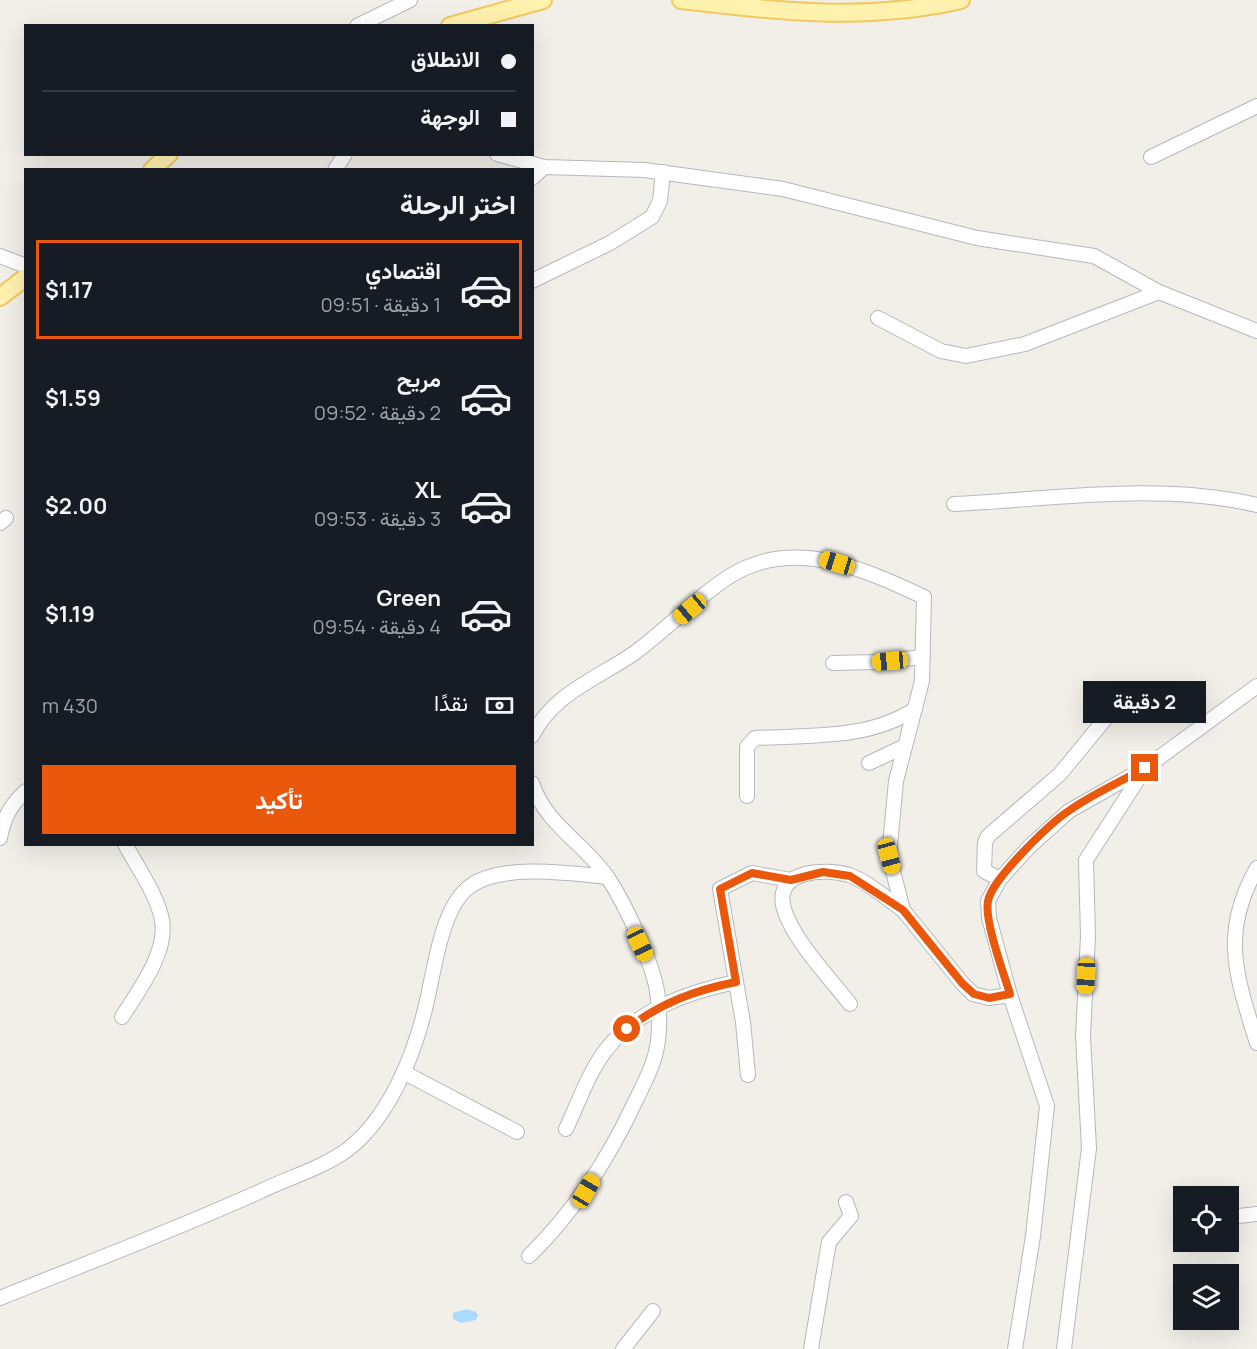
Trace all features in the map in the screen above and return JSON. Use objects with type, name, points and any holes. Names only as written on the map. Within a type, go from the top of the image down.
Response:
[{"type":"main road","points":[[457,24],[543,0]]},
{"type":"main road","points":[[681,0],[767,10],[858,14],[894,12],[961,0]]},
{"type":"main road","points":[[154,168],[167,156]]},
{"type":"main road","points":[[0,297],[24,279]]},
{"type":"street","points":[[881,0],[894,12]]},
{"type":"street","points":[[361,24],[405,1]]},
{"type":"street","points":[[1151,157],[1257,106]]},
{"type":"street","points":[[505,156],[544,167],[663,172],[783,189],[977,238],[1094,256],[1159,292],[1254,327]]},
{"type":"street","points":[[534,176],[544,167]]},
{"type":"street","points":[[534,280],[610,243],[652,217],[660,201],[663,172]]},
{"type":"street","points":[[0,256],[24,266]]},
{"type":"street","points":[[878,318],[942,351],[966,356],[1025,344],[1159,292]]},
{"type":"street","points":[[954,504],[1110,495],[1171,494],[1223,497],[1257,505]]},
{"type":"street","points":[[534,732],[543,716],[569,692],[610,669],[654,639],[708,593],[745,568],[781,559],[817,558],[880,577],[924,597],[922,681],[896,781],[889,856],[903,910]]},
{"type":"street","points":[[833,663],[876,662],[923,657]]},
{"type":"street","points":[[1015,1349],[1033,1236],[1047,1106],[1010,994],[989,918],[988,901],[1000,879],[1029,847],[1069,811],[1145,768],[1257,686]]},
{"type":"street","points":[[1000,879],[984,871],[985,843],[988,836],[1059,774],[1115,707]]},
{"type":"street","points":[[747,796],[747,747],[755,738],[847,734],[898,720],[915,709]]},
{"type":"street","points":[[869,763],[905,746]]},
{"type":"street","points":[[1064,1349],[1089,1148],[1083,1036],[1088,936],[1086,860],[1145,768]]},
{"type":"street","points":[[529,1256],[557,1229],[586,1191],[623,1128],[654,1061],[659,1028],[658,1007],[649,962],[608,877],[550,816],[534,788]]},
{"type":"street","points":[[0,838],[4,818],[14,802],[24,793]]},
{"type":"street","points":[[122,1017],[146,979],[158,953],[162,932],[162,919],[126,846]]},
{"type":"street","points":[[1257,868],[1243,893],[1237,910],[1234,948],[1244,1001],[1257,1043]]},
{"type":"street","points":[[0,1298],[200,1219],[346,1150],[369,1128],[405,1073],[425,1011],[445,924],[460,896],[469,886],[487,878],[519,872],[608,877]]},
{"type":"street","points":[[748,1075],[736,982],[720,889],[752,873],[791,880],[823,872],[850,876],[903,910],[962,983],[974,994],[989,998],[1010,994]]},
{"type":"street","points":[[791,880],[783,890],[783,904],[788,921],[850,1004]]},
{"type":"street","points":[[566,1129],[605,1051],[627,1029],[658,1007],[678,998],[736,982]]},
{"type":"street","points":[[405,1073],[517,1132]]},
{"type":"street","points":[[811,1349],[829,1242],[851,1216],[846,1202]]},
{"type":"street","points":[[1239,1216],[1257,1214]]},
{"type":"street","points":[[623,1349],[653,1311]]},
{"type":"water","points":[[467,1309],[476,1312],[478,1315],[476,1320],[461,1323],[453,1319],[453,1313]]},
{"type":"route","points":[[627,1029],[650,1011],[669,1001],[736,982],[720,889],[752,873],[791,880],[823,872],[850,876],[903,910],[962,983],[974,994],[989,998],[1010,994],[989,918],[988,901],[1000,879],[1029,847],[1069,811],[1145,768]]}]
